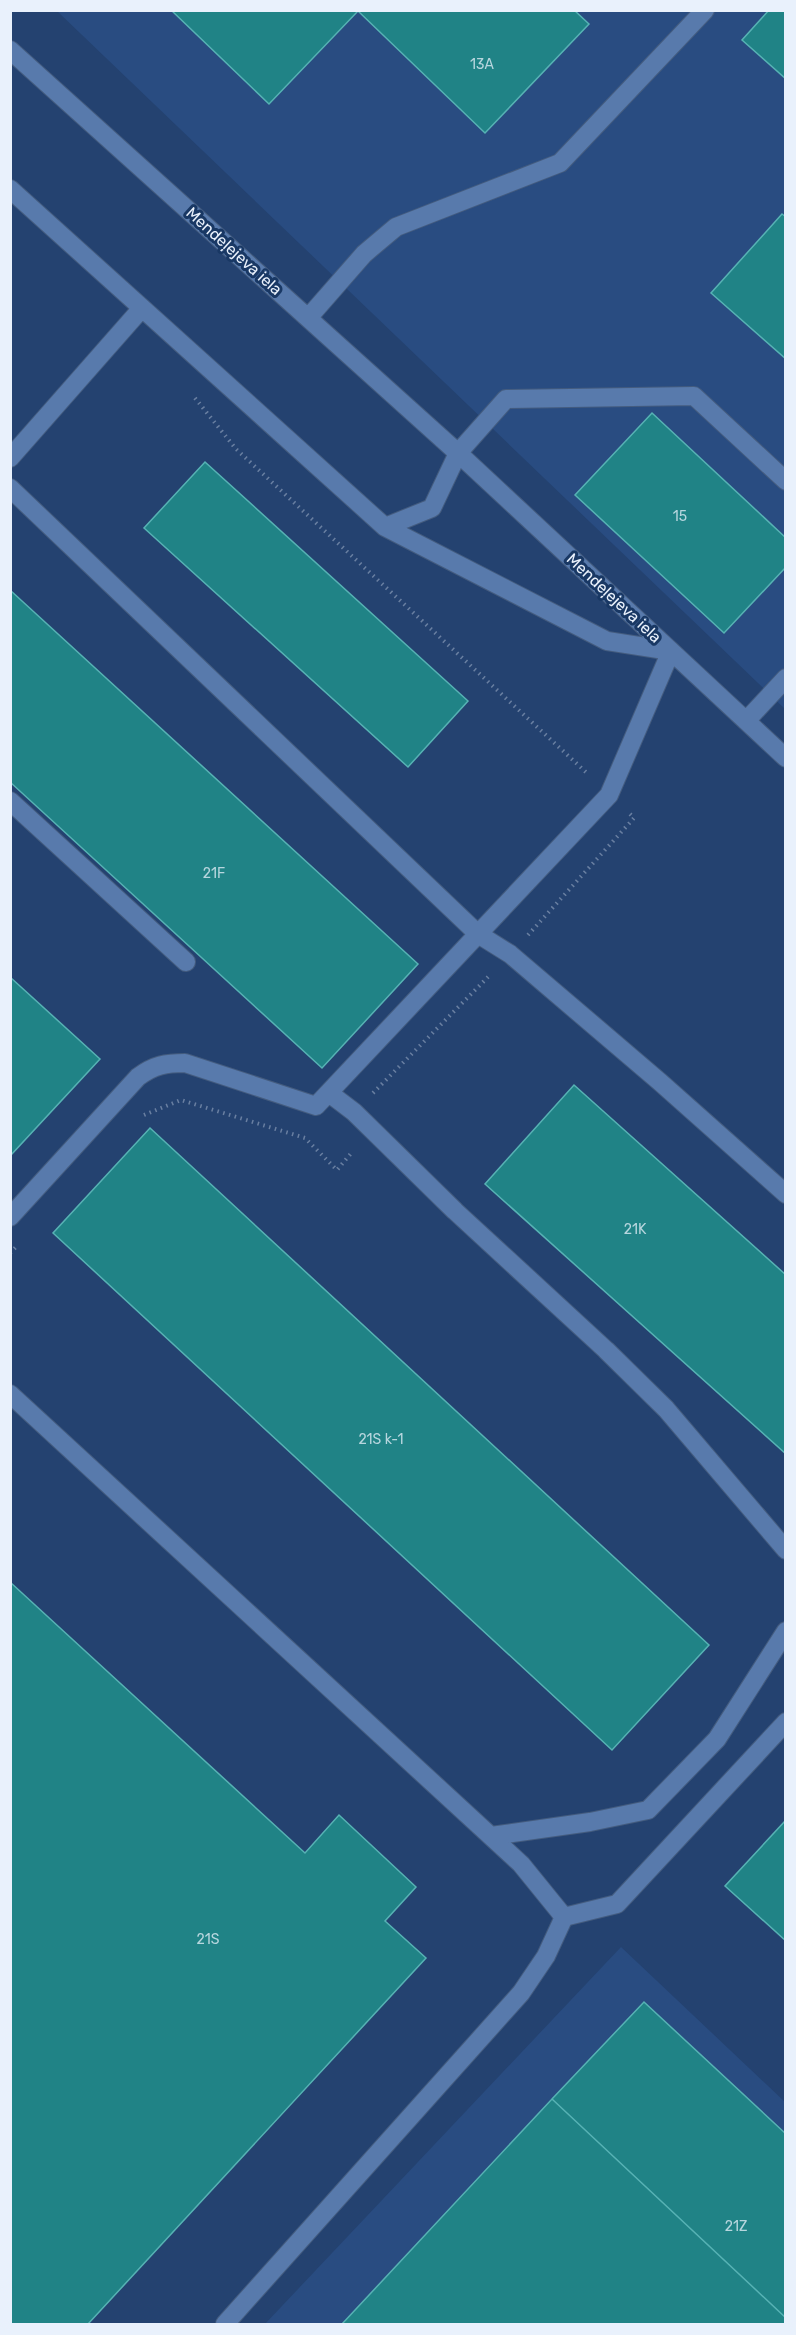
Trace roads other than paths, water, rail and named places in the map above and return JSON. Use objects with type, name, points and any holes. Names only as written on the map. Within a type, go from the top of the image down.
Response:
[{"type":"street","points":[[308,318],[364,254],[396,227],[560,163],[705,10]]},
{"type":"street","name":"Mendeļejeva iela","points":[[10,50],[458,453],[671,651]]},
{"type":"street","name":"Mendeļejeva iela","points":[[10,189],[385,527],[607,641],[671,651]]},
{"type":"street","points":[[10,458],[142,308]]},
{"type":"street","points":[[385,527],[432,508],[458,453],[506,399],[694,396],[786,481]]},
{"type":"street","points":[[10,488],[478,934],[510,954],[660,1082],[786,1194]]},
{"type":"street","points":[[10,1217],[138,1077],[150,1068],[167,1063],[185,1063],[316,1106],[609,795],[671,651],[786,758]]},
{"type":"street","points":[[746,721],[786,678]]},
{"type":"street","points":[[10,801],[186,962]]},
{"type":"street","points":[[330,1093],[354,1113],[666,1409],[786,1550]]},
{"type":"street","points":[[10,1394],[521,1864],[564,1917]]},
{"type":"street","points":[[491,1836],[590,1822],[648,1810],[717,1739],[786,1631]]},
{"type":"street","points":[[564,1917],[618,1904],[786,1722]]},
{"type":"street","points":[[225,2325],[521,1993],[546,1956],[564,1917]]}]
